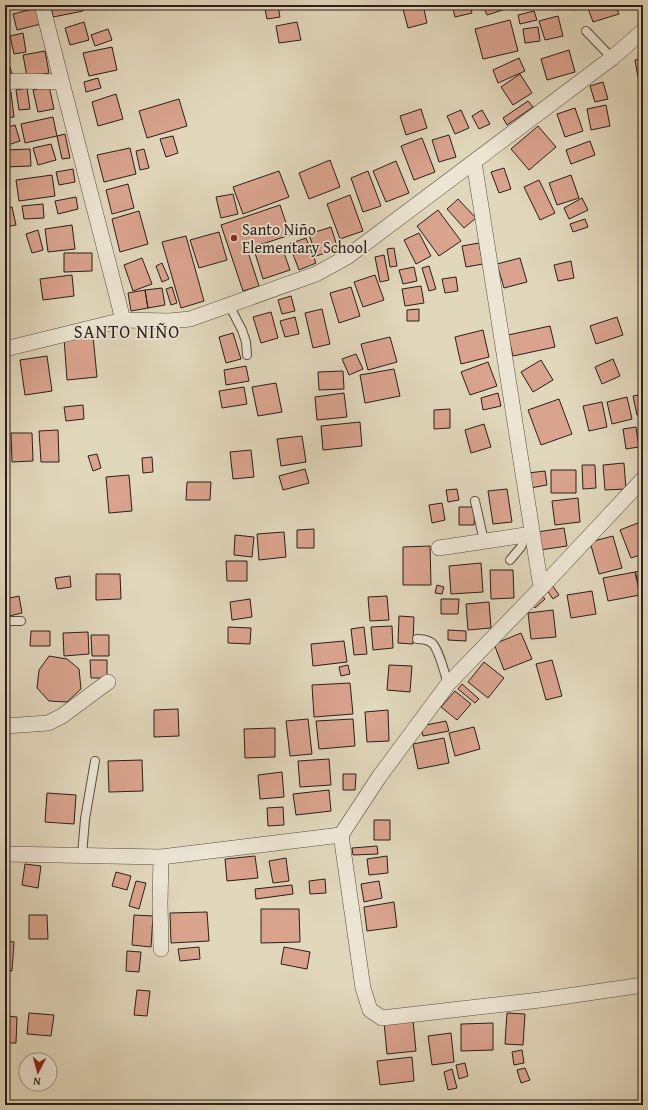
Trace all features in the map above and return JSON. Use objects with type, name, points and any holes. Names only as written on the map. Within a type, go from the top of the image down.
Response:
[{"type":"street","points":[[42,5],[123,320]]},
{"type":"street","points":[[5,349],[123,320],[169,321],[190,319],[316,274],[347,257],[612,58],[643,31]]},
{"type":"street","points":[[5,82],[62,82]]},
{"type":"street","points":[[474,162],[529,534],[540,588]]},
{"type":"street","points":[[643,479],[448,684],[379,777],[341,834],[363,988],[370,1010],[382,1018],[540,1000],[643,985]]},
{"type":"street","points":[[439,548],[529,534]]},
{"type":"street","points":[[5,726],[48,723],[62,716],[108,682]]},
{"type":"street","points":[[5,854],[161,857],[341,834]]},
{"type":"street","points":[[161,857],[161,949]]},
{"type":"lane","points":[[586,31],[612,58]]},
{"type":"lane","points":[[229,305],[242,330],[246,342],[247,355]]},
{"type":"lane","points":[[475,501],[484,541]]},
{"type":"lane","points":[[510,560],[521,547],[529,534]]},
{"type":"lane","points":[[5,621],[20,621]]},
{"type":"lane","points":[[417,639],[428,640],[434,644],[448,684]]},
{"type":"lane","points":[[82,855],[85,819],[95,761]]},
{"type":"building","points":[[5,5],[24,5],[5,10]]},
{"type":"building","points":[[51,5],[82,5],[83,11],[53,17]]},
{"type":"building","points":[[423,5],[427,23],[408,28],[403,9]]},
{"type":"building","points":[[452,5],[470,5],[472,13],[455,17]]},
{"type":"building","points":[[483,5],[511,5],[512,7],[487,15]]},
{"type":"building","points":[[571,5],[580,5],[581,9],[573,10]]},
{"type":"building","points":[[597,5],[615,5],[619,14],[593,22],[588,8]]},
{"type":"building","points":[[278,6],[280,17],[267,19],[265,9]]},
{"type":"building","points":[[37,8],[41,24],[17,30],[13,14]]},
{"type":"building","points":[[534,11],[537,20],[520,24],[518,15]]},
{"type":"building","points":[[558,16],[563,36],[545,40],[539,21]]},
{"type":"building","points":[[510,20],[518,51],[483,59],[475,29]]},
{"type":"building","points":[[84,22],[89,40],[70,45],[65,28]]},
{"type":"building","points":[[297,22],[301,40],[279,43],[276,26]]},
{"type":"building","points":[[538,27],[540,41],[525,43],[523,29]]},
{"type":"building","points":[[108,29],[112,40],[95,46],[91,35]]},
{"type":"building","points":[[23,33],[26,52],[14,54],[10,36]]},
{"type":"building","points":[[112,47],[117,70],[89,76],[83,53]]},
{"type":"building","points":[[569,50],[575,72],[547,80],[541,59]]},
{"type":"building","points":[[5,51],[12,74],[5,76]]},
{"type":"building","points":[[45,51],[49,73],[27,77],[23,55]]},
{"type":"building","points":[[519,58],[525,71],[498,83],[493,70]]},
{"type":"building","points":[[642,59],[643,76],[638,77],[635,60]]},
{"type":"building","points":[[520,74],[532,93],[513,105],[501,87]]},
{"type":"building","points":[[98,78],[101,88],[86,92],[84,82]]},
{"type":"building","points":[[603,82],[608,99],[595,102],[590,86]]},
{"type":"building","points":[[49,86],[54,109],[38,112],[33,90]]},
{"type":"building","points":[[27,88],[30,109],[19,110],[16,90]]},
{"type":"building","points":[[5,92],[11,92],[14,117],[5,118]]},
{"type":"building","points":[[116,94],[123,119],[98,126],[92,102]]},
{"type":"building","points":[[179,99],[187,126],[147,138],[139,111]]},
{"type":"building","points":[[528,101],[533,107],[507,125],[503,118]]},
{"type":"building","points":[[606,105],[610,126],[591,130],[587,109]]},
{"type":"building","points":[[575,108],[583,131],[565,137],[557,114]]},
{"type":"building","points":[[421,109],[427,128],[406,135],[400,116]]},
{"type":"building","points":[[461,110],[469,128],[455,134],[447,116]]},
{"type":"building","points":[[482,110],[490,124],[479,129],[472,116]]},
{"type":"building","points":[[53,117],[57,136],[25,143],[21,124]]},
{"type":"building","points":[[15,125],[20,141],[5,146],[5,128]]},
{"type":"building","points":[[538,126],[556,147],[529,170],[511,149]]},
{"type":"building","points":[[65,134],[70,158],[62,159],[57,136]]},
{"type":"building","points":[[449,135],[456,157],[439,162],[432,140]]},
{"type":"building","points":[[173,136],[178,153],[166,157],[160,139]]},
{"type":"building","points":[[422,138],[435,172],[414,180],[401,146]]},
{"type":"building","points":[[590,141],[595,155],[571,164],[566,150]]},
{"type":"building","points":[[51,144],[56,160],[38,165],[33,148]]},
{"type":"building","points":[[130,148],[136,174],[104,182],[97,155]]},
{"type":"building","points":[[30,149],[31,166],[5,167],[5,150]]},
{"type":"building","points":[[144,149],[149,168],[140,170],[136,151]]},
{"type":"building","points":[[330,160],[340,187],[309,199],[299,173]]},
{"type":"building","points":[[396,161],[409,193],[386,202],[373,171]]},
{"type":"building","points":[[504,168],[511,189],[499,193],[491,172]]},
{"type":"building","points":[[73,169],[75,182],[59,185],[56,172]]},
{"type":"building","points":[[279,171],[289,197],[243,214],[233,187]]},
{"type":"building","points":[[368,171],[381,206],[363,212],[351,178]]},
{"type":"building","points":[[52,175],[55,196],[19,201],[16,180]]},
{"type":"building","points":[[571,175],[579,198],[557,205],[549,183]]},
{"type":"building","points":[[5,179],[10,200],[5,201]]},
{"type":"building","points":[[539,180],[555,213],[540,220],[524,187]]},
{"type":"building","points":[[128,184],[134,208],[112,214],[106,190]]},
{"type":"building","points":[[233,194],[238,214],[221,218],[216,197]]},
{"type":"building","points":[[350,195],[363,231],[340,239],[327,204]]},
{"type":"building","points":[[76,197],[78,209],[58,214],[55,201]]},
{"type":"building","points":[[582,198],[588,210],[569,219],[564,208]]},
{"type":"building","points":[[458,199],[476,218],[464,228],[447,209]]},
{"type":"building","points":[[43,204],[44,218],[24,219],[22,206]]},
{"type":"building","points":[[280,205],[290,235],[247,249],[259,286],[243,291],[221,225]]},
{"type":"building","points":[[12,207],[16,225],[5,227],[5,208]]},
{"type":"building","points":[[438,210],[461,241],[439,256],[417,226]]},
{"type":"building","points":[[139,211],[148,244],[120,252],[112,219]]},
{"type":"building","points":[[585,219],[588,227],[573,232],[570,224]]},
{"type":"building","points":[[72,225],[75,249],[48,252],[45,229]]},
{"type":"building","points":[[331,227],[338,249],[316,256],[309,234]]},
{"type":"building","points":[[38,230],[43,250],[32,253],[26,234]]},
{"type":"building","points":[[219,232],[227,260],[199,268],[190,240]]},
{"type":"building","points":[[419,233],[431,256],[416,264],[404,240]]},
{"type":"building","points":[[186,236],[204,301],[181,308],[162,242]]},
{"type":"building","points":[[306,238],[316,263],[299,270],[289,244]]},
{"type":"building","points":[[479,243],[483,264],[466,267],[462,246]]},
{"type":"building","points":[[281,244],[290,270],[263,279],[255,253]]},
{"type":"building","points":[[394,248],[397,266],[390,267],[387,249]]},
{"type":"building","points":[[64,253],[92,253],[92,271],[64,272]]},
{"type":"building","points":[[384,255],[389,280],[380,282],[375,257]]},
{"type":"building","points":[[142,258],[152,284],[133,291],[124,265]]},
{"type":"building","points":[[520,258],[527,282],[504,288],[497,264]]},
{"type":"building","points":[[571,261],[574,278],[558,281],[554,265]]},
{"type":"building","points":[[162,263],[169,279],[162,282],[156,266]]},
{"type":"building","points":[[429,266],[436,289],[429,291],[422,268]]},
{"type":"building","points":[[414,267],[417,281],[403,284],[399,270]]},
{"type":"building","points":[[72,275],[74,296],[43,300],[40,279]]},
{"type":"building","points":[[375,275],[384,300],[363,307],[354,282]]},
{"type":"building","points":[[456,277],[458,291],[445,293],[442,279]]},
{"type":"building","points":[[421,286],[424,303],[405,306],[402,289]]},
{"type":"building","points":[[172,287],[177,303],[171,305],[166,289]]},
{"type":"building","points":[[351,287],[360,316],[339,323],[330,293]]},
{"type":"building","points":[[162,288],[165,305],[148,308],[145,290]]},
{"type":"building","points":[[145,290],[148,308],[131,311],[128,293]]},
{"type":"building","points":[[291,296],[295,311],[282,314],[278,300]]},
{"type":"building","points":[[322,309],[330,344],[313,348],[305,313]]},
{"type":"building","points":[[419,309],[419,321],[407,321],[407,310]]},
{"type":"building","points":[[271,312],[278,338],[261,343],[253,317]]},
{"type":"building","points":[[295,317],[299,334],[285,337],[280,321]]},
{"type":"building","points":[[617,317],[623,335],[596,344],[590,326]]},
{"type":"building","points":[[550,326],[555,347],[513,356],[508,335]]},
{"type":"building","points":[[483,330],[489,357],[461,364],[455,337]]},
{"type":"building","points":[[233,333],[241,359],[226,363],[219,337]]},
{"type":"building","points":[[93,336],[97,377],[67,380],[64,338]]},
{"type":"building","points":[[390,337],[397,362],[368,370],[361,344]]},
{"type":"building","points":[[356,354],[363,369],[349,375],[342,359]]},
{"type":"building","points":[[47,356],[52,391],[25,395],[20,360]]},
{"type":"building","points":[[613,359],[620,376],[602,384],[595,367]]},
{"type":"building","points":[[541,360],[553,380],[533,392],[521,372]]},
{"type":"building","points":[[488,362],[497,386],[470,395],[461,372]]},
{"type":"building","points":[[643,363],[643,375],[639,365]]},
{"type":"building","points":[[246,366],[249,381],[226,385],[224,370]]},
{"type":"building","points":[[394,369],[400,396],[365,403],[360,375]]},
{"type":"building","points":[[343,371],[344,389],[319,390],[318,372]]},
{"type":"building","points":[[276,383],[282,412],[258,416],[252,387]]},
{"type":"building","points":[[244,387],[247,404],[222,408],[219,391]]},
{"type":"building","points":[[344,393],[347,417],[317,420],[315,397]]},
{"type":"building","points":[[498,393],[501,406],[483,410],[481,398]]},
{"type":"building","points":[[643,394],[643,414],[637,415],[633,396]]},
{"type":"building","points":[[627,397],[632,419],[612,424],[607,402]]},
{"type":"building","points":[[559,399],[572,434],[541,445],[528,410]]},
{"type":"building","points":[[602,402],[607,427],[589,431],[583,406]]},
{"type":"building","points":[[83,405],[84,419],[66,421],[64,407]]},
{"type":"building","points":[[450,409],[450,428],[434,429],[434,410]]},
{"type":"building","points":[[360,422],[362,446],[323,450],[321,426]]},
{"type":"building","points":[[484,424],[491,447],[471,453],[465,430]]},
{"type":"building","points":[[636,427],[639,447],[626,449],[623,429]]},
{"type":"building","points":[[58,430],[59,462],[41,462],[39,431]]},
{"type":"building","points":[[11,433],[32,433],[33,461],[12,462]]},
{"type":"building","points":[[302,436],[306,462],[281,466],[277,439]]},
{"type":"building","points":[[251,450],[254,477],[233,479],[230,452]]},
{"type":"building","points":[[97,454],[101,468],[93,471],[88,456]]},
{"type":"building","points":[[152,457],[153,472],[143,473],[142,458]]},
{"type":"building","points":[[624,463],[626,489],[605,490],[603,465]]},
{"type":"building","points":[[582,465],[595,465],[596,488],[583,489]]},
{"type":"building","points":[[305,469],[309,483],[283,490],[279,476]]},
{"type":"building","points":[[551,470],[576,470],[576,493],[551,493]]},
{"type":"building","points":[[545,471],[547,485],[530,488],[528,473]]},
{"type":"building","points":[[129,475],[132,511],[109,513],[106,477]]},
{"type":"building","points":[[187,482],[211,482],[210,500],[186,500]]},
{"type":"building","points":[[457,489],[459,500],[448,502],[446,490]]},
{"type":"building","points":[[507,489],[512,522],[493,524],[488,491]]},
{"type":"building","points":[[578,498],[580,522],[555,525],[552,501]]},
{"type":"building","points":[[442,503],[445,520],[432,523],[429,505]]},
{"type":"building","points":[[459,507],[475,507],[474,525],[459,525]]},
{"type":"building","points":[[643,521],[643,554],[631,558],[620,530]]},
{"type":"building","points":[[564,528],[567,546],[540,550],[537,532]]},
{"type":"building","points":[[314,529],[314,548],[297,548],[297,530]]},
{"type":"building","points":[[284,532],[286,557],[259,560],[257,534]]},
{"type":"building","points":[[235,535],[254,537],[252,557],[234,555]]},
{"type":"building","points":[[613,536],[622,568],[599,574],[590,542]]},
{"type":"building","points":[[430,546],[431,585],[403,585],[403,547]]},
{"type":"building","points":[[226,561],[247,561],[247,581],[227,581]]},
{"type":"building","points":[[481,563],[483,592],[451,594],[449,566]]},
{"type":"building","points":[[490,570],[513,570],[514,598],[491,599]]},
{"type":"building","points":[[643,570],[643,586],[640,587],[635,572]]},
{"type":"building","points":[[635,572],[640,595],[608,601],[603,578]]},
{"type":"building","points":[[5,574],[7,591],[5,591]]},
{"type":"building","points":[[96,574],[120,574],[121,599],[96,600]]},
{"type":"building","points":[[70,576],[71,587],[57,589],[55,578]]},
{"type":"building","points":[[437,585],[444,587],[442,594],[435,593]]},
{"type":"building","points":[[552,585],[559,595],[553,599],[546,589]]},
{"type":"building","points":[[592,591],[596,614],[571,618],[567,595]]},
{"type":"building","points":[[541,594],[545,599],[535,608],[530,603]]},
{"type":"building","points":[[19,596],[22,613],[5,617],[5,599]]},
{"type":"building","points":[[387,596],[389,620],[370,621],[368,597]]},
{"type":"building","points":[[250,599],[252,617],[232,620],[230,602]]},
{"type":"building","points":[[441,599],[459,599],[458,614],[441,614]]},
{"type":"building","points":[[489,602],[491,628],[468,630],[466,604]]},
{"type":"building","points":[[553,610],[556,637],[531,639],[528,613]]},
{"type":"building","points":[[399,616],[414,617],[413,644],[398,643]]},
{"type":"building","points":[[392,626],[393,648],[373,650],[371,627]]},
{"type":"building","points":[[228,627],[251,628],[250,644],[228,643]]},
{"type":"building","points":[[364,627],[367,654],[354,655],[351,629]]},
{"type":"building","points":[[448,630],[466,631],[466,641],[448,640]]},
{"type":"building","points":[[31,631],[50,631],[50,646],[30,646]]},
{"type":"building","points":[[88,632],[89,654],[64,656],[63,633]]},
{"type":"building","points":[[521,633],[532,659],[504,670],[494,644]]},
{"type":"building","points":[[91,635],[109,635],[109,656],[92,656]]},
{"type":"building","points":[[344,641],[347,662],[313,666],[311,644]]},
{"type":"building","points":[[49,656],[67,659],[79,669],[81,689],[67,702],[49,701],[37,688],[39,670]]},
{"type":"building","points":[[90,660],[107,660],[107,678],[91,678]]},
{"type":"building","points":[[552,660],[562,696],[546,700],[536,664]]},
{"type":"building","points":[[484,662],[504,678],[488,698],[468,682]]},
{"type":"building","points":[[348,665],[350,674],[341,676],[339,667]]},
{"type":"building","points":[[389,665],[412,666],[410,692],[387,690]]},
{"type":"building","points":[[350,683],[353,714],[314,717],[312,685]]},
{"type":"building","points":[[462,684],[479,699],[475,703],[458,689]]},
{"type":"building","points":[[455,691],[471,704],[457,720],[441,707]]},
{"type":"building","points":[[178,709],[179,736],[154,737],[154,710]]},
{"type":"building","points":[[388,710],[389,741],[367,742],[365,712]]},
{"type":"building","points":[[308,719],[312,754],[290,756],[286,721]]},
{"type":"building","points":[[353,719],[355,746],[319,749],[316,721]]},
{"type":"building","points":[[446,721],[449,731],[423,736],[421,726]]},
{"type":"building","points":[[474,727],[480,749],[455,756],[449,733]]},
{"type":"building","points":[[275,728],[275,757],[245,758],[244,729]]},
{"type":"building","points":[[444,738],[449,763],[418,769],[413,744]]},
{"type":"building","points":[[329,759],[331,785],[300,787],[298,761]]},
{"type":"building","points":[[142,760],[143,791],[109,792],[108,761]]},
{"type":"building","points":[[282,772],[284,797],[260,799],[258,775]]},
{"type":"building","points":[[343,774],[356,774],[355,790],[343,790]]},
{"type":"building","points":[[329,790],[331,811],[296,815],[293,794]]},
{"type":"building","points":[[47,793],[76,795],[74,824],[45,822]]},
{"type":"building","points":[[283,807],[284,825],[268,826],[267,808]]},
{"type":"building","points":[[374,820],[390,820],[390,840],[374,840]]},
{"type":"building","points":[[377,846],[378,854],[353,855],[352,848]]},
{"type":"building","points":[[255,856],[258,878],[227,881],[225,859]]},
{"type":"building","points":[[387,856],[388,873],[369,875],[367,859]]},
{"type":"building","points":[[286,858],[289,881],[273,883],[269,861]]},
{"type":"building","points":[[25,864],[41,866],[38,888],[22,885]]},
{"type":"building","points":[[116,872],[131,876],[127,890],[112,886]]},
{"type":"building","points":[[325,879],[326,893],[310,894],[309,881]]},
{"type":"building","points":[[136,881],[146,883],[139,909],[129,906]]},
{"type":"building","points":[[379,881],[382,898],[364,902],[361,884]]},
{"type":"building","points":[[292,885],[293,894],[256,899],[255,889]]},
{"type":"building","points":[[394,902],[397,927],[367,931],[364,907]]},
{"type":"building","points":[[261,909],[299,909],[300,942],[261,943]]},
{"type":"building","points":[[207,912],[209,941],[171,943],[170,913]]},
{"type":"building","points":[[29,915],[47,915],[48,939],[29,939]]},
{"type":"building","points":[[134,915],[153,916],[151,947],[132,945]]},
{"type":"building","points":[[5,941],[14,942],[12,971],[5,970]]},
{"type":"building","points":[[199,947],[200,959],[180,961],[178,949]]},
{"type":"building","points":[[284,947],[310,952],[307,969],[281,964]]},
{"type":"building","points":[[127,951],[141,952],[139,972],[126,971]]},
{"type":"building","points":[[137,990],[150,991],[147,1016],[134,1015]]},
{"type":"building","points":[[29,1013],[54,1015],[51,1036],[27,1034]]},
{"type":"building","points":[[507,1013],[525,1014],[523,1045],[505,1044]]},
{"type":"building","points":[[5,1016],[17,1017],[16,1043],[5,1043]]},
{"type":"building","points":[[413,1020],[416,1051],[387,1054],[384,1022]]},
{"type":"building","points":[[493,1023],[493,1050],[461,1051],[461,1024]]},
{"type":"building","points":[[451,1033],[454,1062],[432,1065],[428,1036]]},
{"type":"building","points":[[522,1050],[524,1063],[514,1065],[512,1052]]},
{"type":"building","points":[[412,1057],[414,1081],[380,1085],[377,1061]]},
{"type":"building","points":[[465,1063],[468,1076],[459,1079],[456,1065]]},
{"type":"building","points":[[525,1068],[530,1080],[521,1083],[517,1070]]},
{"type":"building","points":[[452,1069],[457,1088],[448,1090],[444,1072]]},
{"type":"place","name":"Santo Niño Elementary School","points":[[234,238]]},
{"type":"district","name":"SANTO NIÑO","points":[[127,331]]}]
